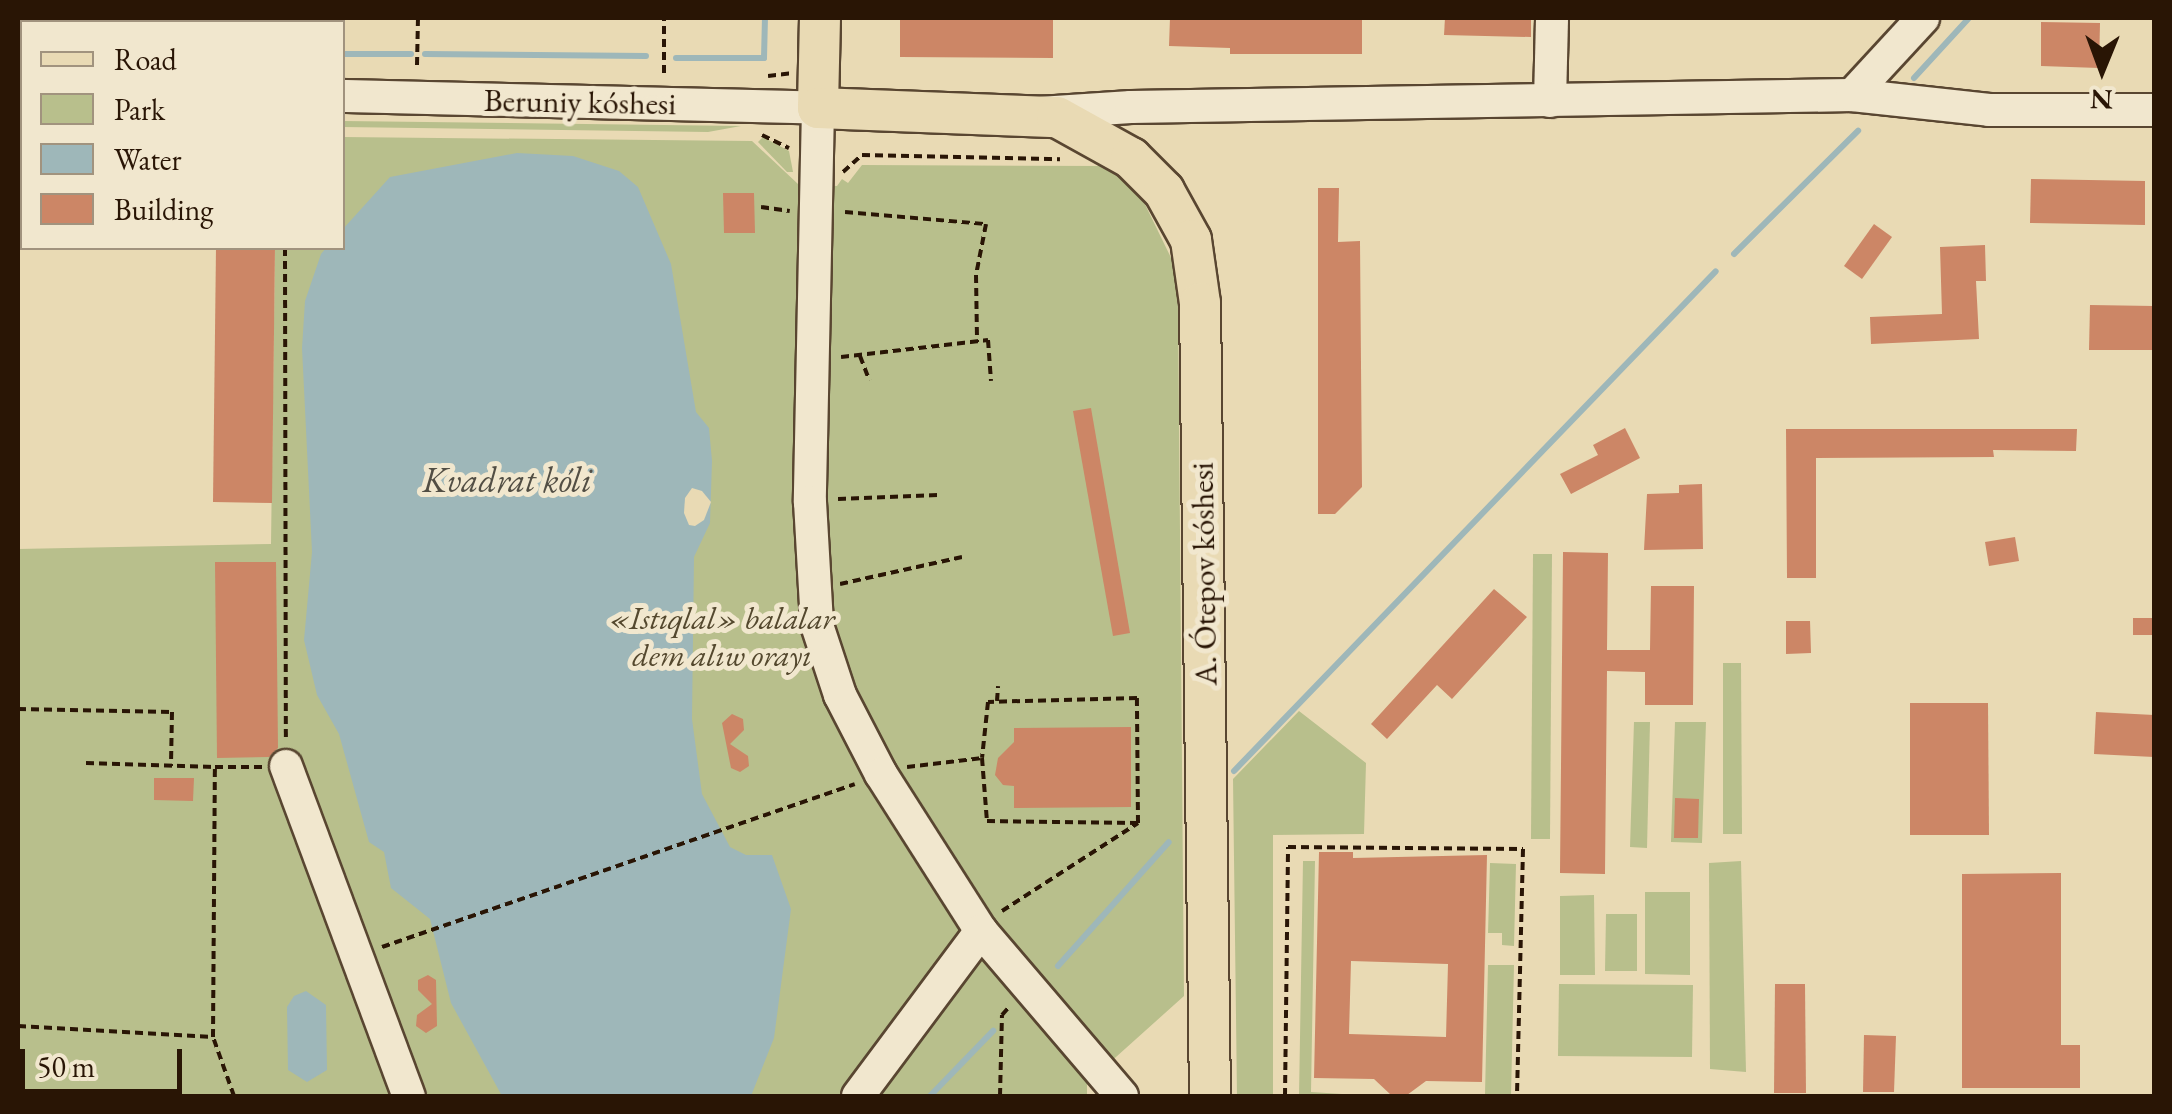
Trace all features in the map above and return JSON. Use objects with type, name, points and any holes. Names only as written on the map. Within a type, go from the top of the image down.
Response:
[{"type":"main road","points":[[818,108],[820,18]]},
{"type":"main road","name":"A. Ótepov kóshesi","points":[[818,108],[1042,116],[1093,134],[1131,158],[1164,191],[1192,240],[1200,304],[1210,1096]]},
{"type":"street","points":[[1550,101],[1552,18]]},
{"type":"street","points":[[1852,95],[1923,18]]},
{"type":"street","points":[[1042,116],[1130,107],[1852,95],[1989,110],[2154,110]]},
{"type":"street","name":"Beruniy kóshesi","points":[[345,96],[818,108]]},
{"type":"street","points":[[1130,107],[1120,114],[1113,134],[1131,158]]},
{"type":"street","points":[[818,108],[810,500],[817,625],[840,695],[881,774],[980,931],[1122,1096]]},
{"type":"street","points":[[286,766],[410,1096]]},
{"type":"street","points":[[858,1096],[980,931]]},
{"type":"path","points":[[417,65],[418,18]]},
{"type":"path","points":[[664,18],[664,73]]},
{"type":"path","points":[[761,135],[792,149],[796,160]]},
{"type":"path","points":[[847,172],[862,155],[1060,159]]},
{"type":"path","points":[[816,214],[854,211],[986,224],[976,275],[977,342]]},
{"type":"path","points":[[86,763],[286,766],[286,250]]},
{"type":"path","points":[[811,358],[988,340],[991,381]]},
{"type":"path","points":[[860,356],[868,380]]},
{"type":"path","points":[[810,500],[938,495]]},
{"type":"path","points":[[815,589],[962,558]]},
{"type":"path","points":[[997,702],[998,686]]},
{"type":"path","points":[[1137,698],[1138,823],[987,821],[982,758],[988,702],[1137,698]]},
{"type":"path","points":[[18,709],[172,712],[172,766]]},
{"type":"path","points":[[358,954],[881,774],[982,758]]},
{"type":"path","points":[[216,767],[213,1036],[234,1096]]},
{"type":"path","points":[[980,931],[995,916],[1138,823]]},
{"type":"path","points":[[1285,1096],[1288,847],[1522,849],[1517,1096]]},
{"type":"path","points":[[1000,1096],[1002,1015],[1030,986]]},
{"type":"path","points":[[18,1026],[213,1036]]},
{"type":"green space","points":[[345,121],[741,126],[708,132],[345,127]]},
{"type":"green space","name":"«Istıqlal» balalar dem alıw orayı","points":[[345,137],[752,141],[798,184],[837,186],[842,179],[848,183],[862,165],[1106,166],[1140,194],[1175,266],[1184,996],[1087,1083],[1087,1096],[18,1096],[18,549],[271,544],[275,250],[345,250]]},
{"type":"green space","points":[[763,137],[789,151],[793,172],[787,172],[758,142]]},
{"type":"green space","points":[[1533,554],[1552,554],[1550,839],[1531,839]]},
{"type":"green space","points":[[1723,663],[1741,663],[1742,834],[1723,834]]},
{"type":"green space","points":[[1299,711],[1366,763],[1364,834],[1273,835],[1273,1096],[1237,1096],[1233,779]]},
{"type":"green space","points":[[1634,722],[1650,722],[1647,848],[1630,847]]},
{"type":"green space","points":[[1675,722],[1706,722],[1702,843],[1671,842]]},
{"type":"green space","points":[[1303,861],[1315,861],[1311,1092],[1373,1096],[1299,1096]]},
{"type":"green space","points":[[1741,861],[1746,1072],[1710,1069],[1709,863]]},
{"type":"green space","points":[[1490,863],[1516,864],[1514,946],[1502,945],[1502,933],[1488,933]]},
{"type":"green space","points":[[1645,892],[1690,892],[1690,975],[1645,974]]},
{"type":"green space","points":[[1594,895],[1595,975],[1560,975],[1560,896]]},
{"type":"green space","points":[[1606,914],[1637,914],[1637,971],[1605,971]]},
{"type":"green space","points":[[1488,965],[1514,965],[1511,1096],[1433,1096],[1485,1094]]},
{"type":"green space","points":[[1559,984],[1693,985],[1692,1057],[1558,1056]]},
{"type":"water","name":"Kvadrat kóli","points":[[517,153],[573,156],[619,171],[638,187],[671,264],[696,412],[709,428],[712,461],[710,523],[694,557],[692,719],[702,794],[730,847],[746,855],[772,855],[791,909],[774,1038],[751,1096],[502,1096],[451,1003],[430,919],[391,888],[384,852],[369,842],[339,734],[317,695],[304,640],[312,552],[302,348],[305,301],[321,254],[324,250],[345,250],[345,227],[390,177]]},
{"type":"water","points":[[306,991],[326,1005],[327,1070],[307,1082],[288,1070],[287,1007],[294,996]]},
{"type":"pier","points":[[692,488],[702,491],[711,502],[704,520],[695,526],[689,525],[684,513],[685,498]]},
{"type":"building","points":[[900,18],[1053,18],[1053,58],[900,57]]},
{"type":"building","points":[[1170,18],[1362,18],[1362,54],[1230,54],[1230,48],[1169,46]]},
{"type":"building","points":[[1445,18],[1531,18],[1531,37],[1444,35]]},
{"type":"building","points":[[2041,22],[2100,23],[2099,68],[2041,66]]},
{"type":"building","points":[[2031,179],[2145,181],[2145,225],[2030,223]]},
{"type":"building","points":[[1318,188],[1339,188],[1338,242],[1360,241],[1362,487],[1335,514],[1318,514]]},
{"type":"building","points":[[723,193],[754,193],[755,233],[724,233]]},
{"type":"building","points":[[1874,224],[1892,237],[1862,279],[1844,266]]},
{"type":"building","points":[[1985,245],[1986,281],[1976,281],[1979,339],[1871,344],[1870,317],[1942,314],[1940,247]]},
{"type":"building","points":[[216,250],[275,250],[272,503],[213,502]]},
{"type":"building","points":[[2090,305],[2154,306],[2154,350],[2089,350]]},
{"type":"building","points":[[1091,408],[1130,633],[1113,636],[1073,411]]},
{"type":"building","points":[[1625,428],[1640,458],[1571,494],[1560,474],[1598,455],[1593,445]]},
{"type":"building","points":[[1786,429],[2077,429],[2076,451],[1993,450],[1994,457],[1816,458],[1816,578],[1787,578]]},
{"type":"building","points":[[1702,484],[1703,549],[1644,550],[1647,494],[1679,493],[1679,485]]},
{"type":"building","points":[[2015,537],[2019,561],[1989,566],[1985,542]]},
{"type":"building","points":[[1563,552],[1608,553],[1607,650],[1650,650],[1651,586],[1694,586],[1693,705],[1645,705],[1645,672],[1607,671],[1605,874],[1560,873]]},
{"type":"building","points":[[215,562],[276,562],[278,748],[269,757],[217,758]]},
{"type":"building","points":[[1494,589],[1527,617],[1452,699],[1437,685],[1387,739],[1371,724]]},
{"type":"building","points":[[2133,618],[2154,618],[2154,635],[2133,635]]},
{"type":"building","points":[[1786,621],[1810,621],[1811,653],[1786,654]]},
{"type":"building","points":[[1910,703],[1988,703],[1989,835],[1910,835]]},
{"type":"building","points":[[2096,712],[2154,715],[2154,757],[2094,754]]},
{"type":"building","points":[[732,714],[743,719],[744,730],[730,744],[748,756],[749,766],[740,772],[731,768],[722,723]]},
{"type":"building","points":[[1131,727],[1131,807],[1014,808],[1014,786],[1003,785],[995,775],[998,758],[1014,742],[1014,728]]},
{"type":"building","points":[[154,778],[194,778],[193,801],[154,800]]},
{"type":"building","points":[[1675,798],[1699,799],[1698,838],[1674,838]]},
{"type":"building","points":[[1319,852],[1353,852],[1353,858],[1487,855],[1482,1082],[1426,1081],[1407,1095],[1391,1095],[1374,1079],[1314,1078]],"holes":[[[1351,961],[1448,964],[1446,1037],[1349,1034]]]},
{"type":"building","points":[[2061,873],[2061,1045],[2080,1045],[2080,1088],[1962,1088],[1962,874]]},
{"type":"building","points":[[428,975],[436,980],[437,1026],[426,1033],[416,1026],[417,1015],[432,1004],[418,990],[418,980]]},
{"type":"building","points":[[1775,984],[1805,984],[1806,1093],[1774,1093]]},
{"type":"building","points":[[1864,1035],[1896,1036],[1894,1092],[1863,1092]]},
{"type":"waterway","points":[[676,58],[764,58],[765,18]]},
{"type":"waterway","points":[[1914,78],[1969,18]]},
{"type":"waterway","points":[[345,54],[411,54]]},
{"type":"waterway","points":[[425,54],[646,56]]},
{"type":"waterway","points":[[1734,254],[1858,131]]},
{"type":"waterway","points":[[1234,771],[1716,271]]},
{"type":"waterway","points":[[1058,966],[1169,842]]},
{"type":"waterway","points":[[930,1096],[993,1031]]}]
